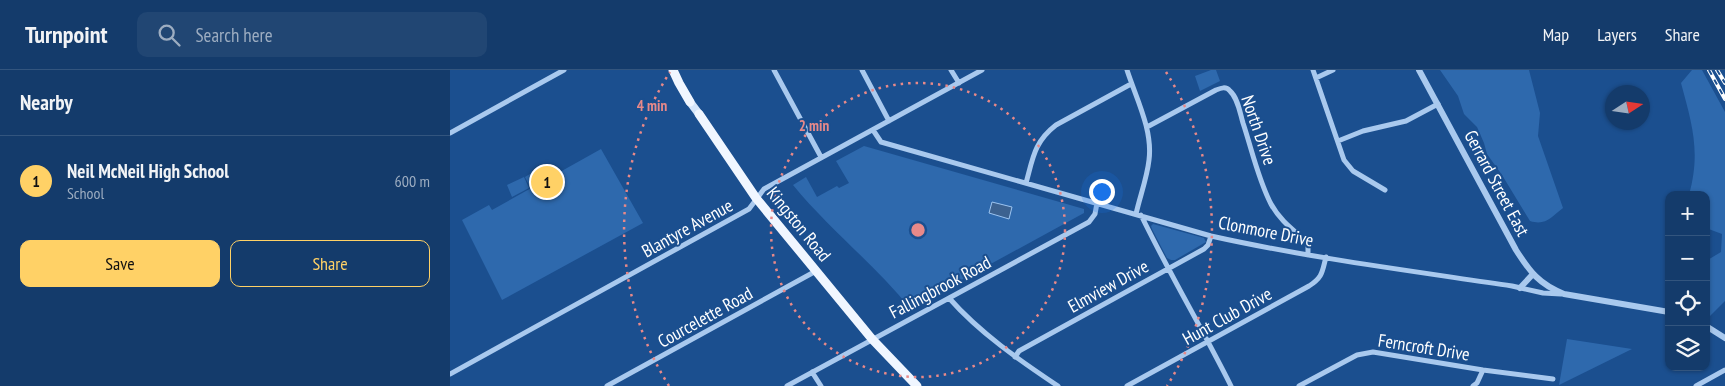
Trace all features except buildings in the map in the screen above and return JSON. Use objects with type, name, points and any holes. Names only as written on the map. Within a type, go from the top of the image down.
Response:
[{"type":"main road","name":"Kingston Road","points":[[673,70],[690,102],[756,198],[872,339],[918,386]]},
{"type":"street","points":[[450,133],[564,70]]},
{"type":"street","points":[[774,70],[821,157]]},
{"type":"street","points":[[862,70],[889,121]]},
{"type":"street","points":[[951,70],[959,82]]},
{"type":"street","name":"Blantyre Avenue","points":[[450,374],[749,209],[764,189],[982,70]]},
{"type":"street","points":[[1126,70],[1147,127],[1150,159],[1139,214],[1231,386]]},
{"type":"street","points":[[1313,70],[1344,160],[1353,171],[1385,190]]},
{"type":"street","points":[[1316,78],[1333,70]]},
{"type":"street","name":"Gerrard Street East","points":[[1419,70],[1516,250],[1533,274],[1550,288],[1564,294]]},
{"type":"street","points":[[1026,184],[1035,151],[1046,133],[1056,125],[1131,84]]},
{"type":"street","name":"North Drive","points":[[1147,127],[1216,90],[1228,89],[1233,94],[1238,106],[1270,201],[1284,223],[1308,243],[1308,255]]},
{"type":"street","points":[[1338,141],[1363,131],[1406,121],[1438,104]]},
{"type":"street","name":"Clonmore Drive","points":[[873,130],[878,140],[882,142],[1211,236],[1308,255],[1665,311]]},
{"type":"street","name":"Fallingbrook Road","points":[[786,386],[1089,222],[1095,214],[1098,203]]},
{"type":"street","name":"Elmview Drive","points":[[1015,357],[1019,350],[1206,248],[1211,236]]},
{"type":"street","name":"Hunt Club Drive","points":[[1127,386],[1319,280],[1323,273],[1326,257]]},
{"type":"street","name":"Courcelette Road","points":[[607,386],[816,271]]},
{"type":"street","points":[[1520,288],[1533,274]]},
{"type":"street","points":[[949,298],[986,334],[1015,357],[1058,386]]},
{"type":"street","points":[[1710,329],[1725,338]]},
{"type":"street","name":"Ferncroft Drive","points":[[1299,386],[1357,355],[1373,352],[1553,379]]},
{"type":"street","points":[[1473,386],[1483,370]]},
{"type":"street","points":[[1696,386],[1725,370]]},
{"type":"street","points":[[812,372],[821,386]]},
{"type":"shaded area","points":[[1216,70],[1220,81],[1200,91],[1195,76]]},
{"type":"shaded area","points":[[1440,70],[1529,70],[1540,113],[1538,136],[1563,208],[1544,221],[1530,221],[1487,154],[1477,127],[1464,114],[1458,96]]},
{"type":"shaded area","points":[[1692,70],[1702,70],[1725,112],[1725,301],[1710,316],[1710,259],[1721,252],[1722,234],[1710,230],[1710,191],[1690,191],[1693,180],[1694,138],[1681,83]]},
{"type":"shaded area","points":[[864,146],[1084,209],[1084,213],[910,308],[882,276],[821,217],[793,185],[806,177],[817,197],[837,186],[839,188],[849,183],[836,161]]},
{"type":"shaded area","points":[[601,149],[643,223],[502,300],[462,220],[489,205],[492,210]]},
{"type":"shaded area","points":[[540,168],[546,179],[530,187],[525,177]]},
{"type":"shaded area","points":[[524,177],[529,188],[512,197],[507,185]]},
{"type":"shaded area","points":[[992,202],[1012,207],[1009,219],[989,213]]},
{"type":"shaded area","points":[[1153,224],[1204,238],[1206,242],[1175,260],[1171,260],[1167,258],[1152,229],[1151,226]]},
{"type":"shaded area","points":[[1567,339],[1632,349],[1559,385]]},
{"type":"railway","points":[[1709,70],[1725,99]]},
{"type":"railway","points":[[1717,70],[1725,83]]},
{"type":"place","name":"Neil McNeil High School","points":[[547,182]]}]
